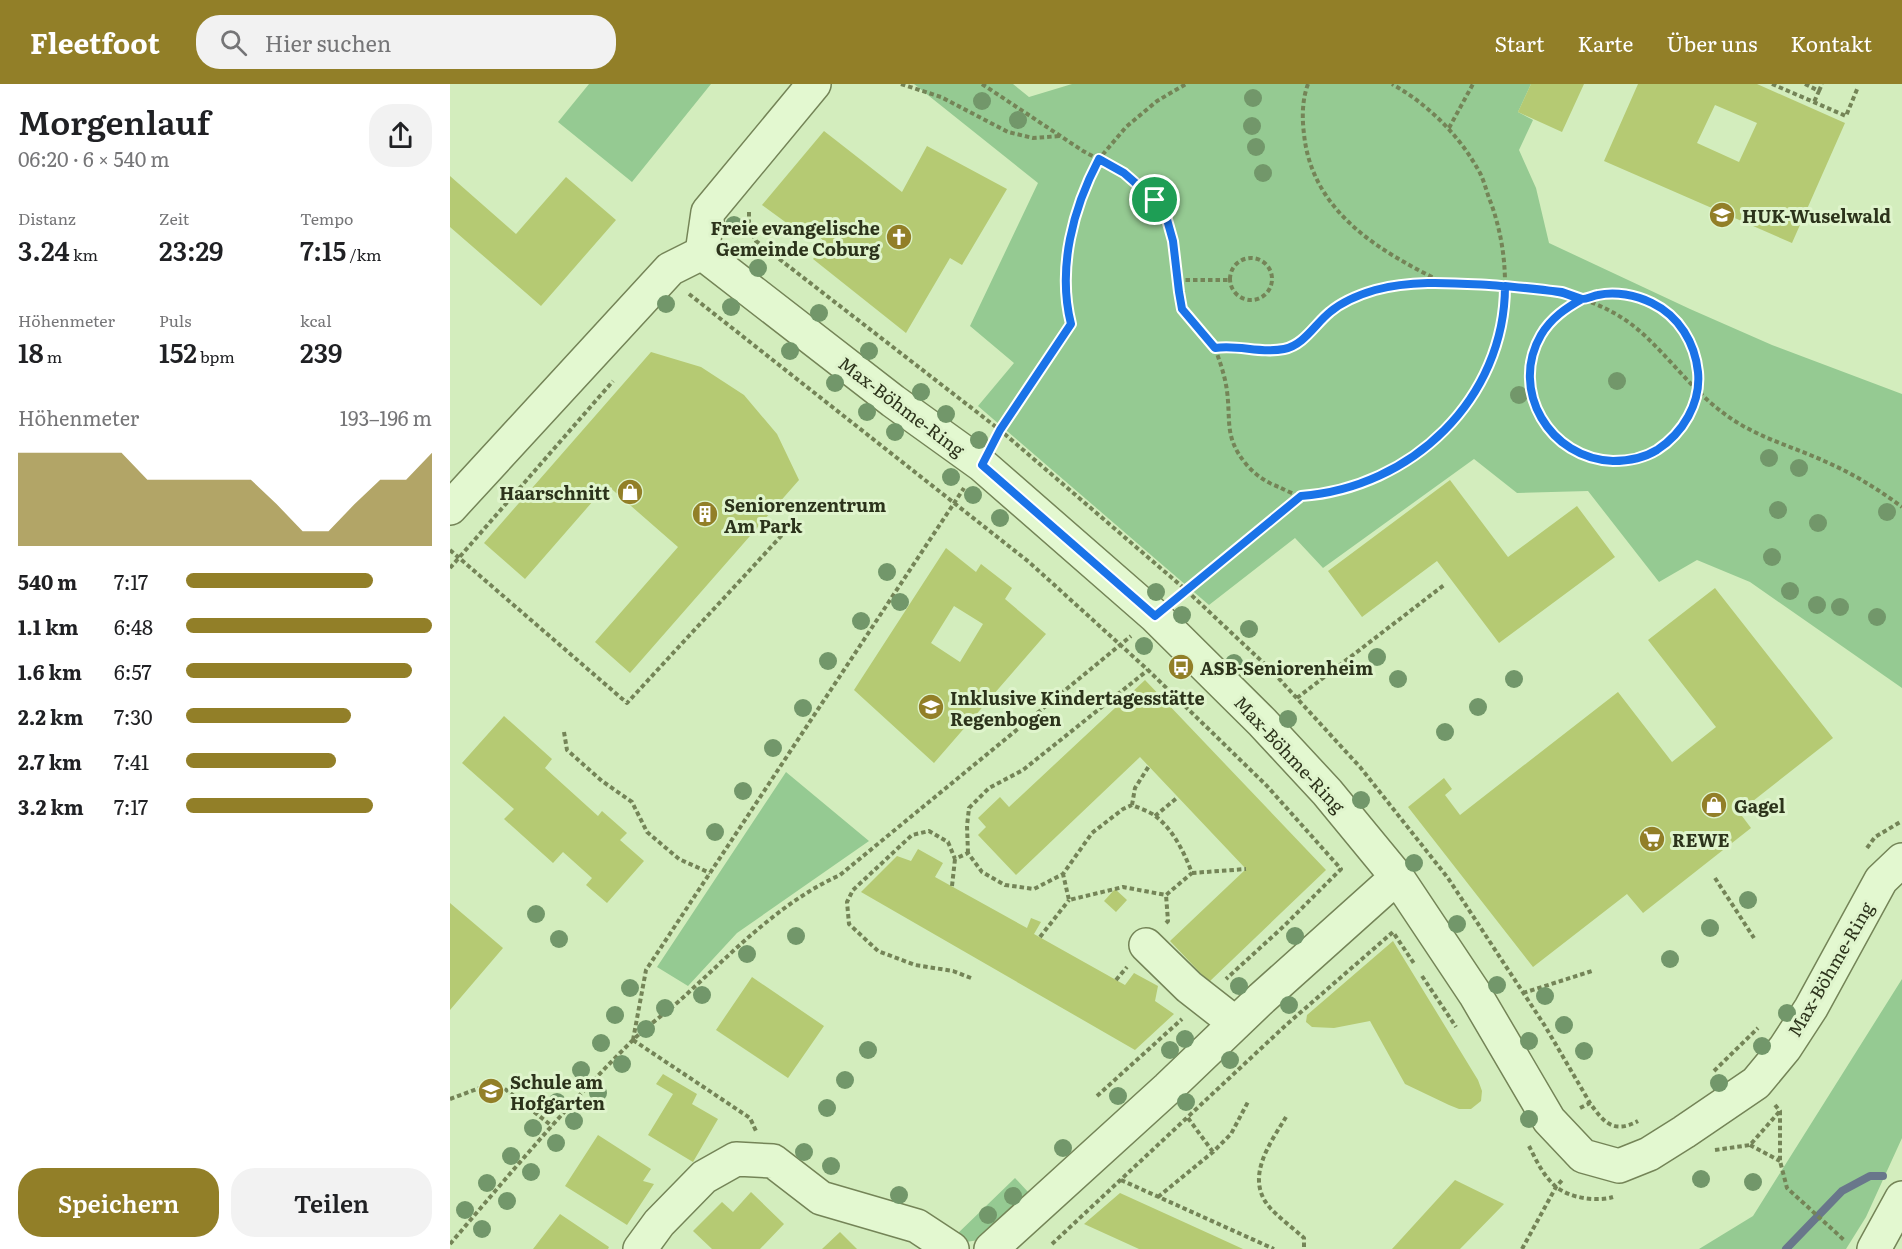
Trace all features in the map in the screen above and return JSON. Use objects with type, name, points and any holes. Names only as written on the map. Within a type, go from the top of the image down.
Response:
[{"type":"street","points":[[450,508],[670,269],[702,253],[708,212],[814,84]]},
{"type":"street","name":"Max-Böhme-Ring","points":[[702,253],[893,400],[982,465],[1155,616],[1262,722],[1327,792],[1397,877],[1475,994],[1549,1120],[1583,1156],[1619,1166],[1649,1154],[1756,1083],[1785,1048],[1811,1008],[1881,879],[1902,860]]},
{"type":"street","points":[[991,1249],[1397,877]]},
{"type":"street","points":[[1146,945],[1189,987],[1235,1023]]},
{"type":"street","points":[[640,1249],[659,1224],[704,1177],[736,1159],[773,1161],[821,1198],[917,1226],[952,1249]]},
{"type":"street","points":[[1875,1249],[1902,1198]]},
{"type":"path","points":[[901,84],[941,97],[1008,132],[1033,138],[1060,136]]},
{"type":"path","points":[[982,84],[1060,136],[1124,173],[1142,186],[1155,200],[1166,216],[1173,241],[1182,309],[1215,348],[1223,370],[1230,436],[1237,453],[1248,467],[1269,484],[1301,496],[1347,489],[1385,473],[1414,457],[1464,410],[1485,377],[1497,343],[1505,308],[1505,265],[1501,242],[1492,206],[1480,174],[1449,128],[1429,109],[1392,84]]},
{"type":"path","points":[[982,465],[1000,430],[1071,324],[1067,308],[1066,253],[1084,187],[1099,159],[1126,127],[1157,101],[1186,84]]},
{"type":"path","points":[[1308,84],[1303,106],[1305,147],[1312,170],[1324,192],[1338,211],[1375,246],[1403,263],[1443,282]]},
{"type":"path","points":[[1449,128],[1473,84]]},
{"type":"path","points":[[1772,84],[1846,116],[1858,87]]},
{"type":"path","points":[[1805,84],[1819,91]]},
{"type":"path","points":[[1814,102],[1822,84]]},
{"type":"path","points":[[1250,258],[1256,258],[1268,266],[1272,279],[1267,293],[1255,300],[1240,298],[1230,287],[1229,280],[1237,262],[1250,258]]},
{"type":"path","points":[[1178,280],[1229,280]]},
{"type":"path","points":[[1215,348],[1227,346],[1268,351],[1286,349],[1302,340],[1328,313],[1346,300],[1377,290],[1410,284],[1443,282],[1562,292],[1612,313],[1639,331],[1667,357],[1697,392],[1720,411],[1745,427],[1855,476],[1902,507]]},
{"type":"path","points":[[681,302],[688,294],[1029,562],[1121,644],[1267,786],[1341,869]]},
{"type":"path","points":[[1599,295],[1635,296],[1667,312],[1690,340],[1696,357],[1697,392],[1692,410],[1683,426],[1670,440],[1656,451],[1639,458],[1612,461],[1584,456],[1568,448],[1554,436],[1543,422],[1535,406],[1530,388],[1530,370],[1534,351],[1541,335],[1552,320],[1566,308],[1582,299],[1599,295]]},
{"type":"path","points":[[450,568],[620,373]]},
{"type":"path","points":[[1155,616],[1301,496]]},
{"type":"path","points":[[633,1040],[646,970],[953,502]]},
{"type":"path","points":[[450,550],[627,702],[795,521]]},
{"type":"path","points":[[1296,698],[1444,585]]},
{"type":"path","points":[[450,1244],[552,1126],[633,1040],[679,1002],[764,923],[814,887],[840,875],[1121,644]]},
{"type":"path","points":[[1148,670],[1023,770],[989,788],[969,808],[968,853],[982,872],[1005,885],[1034,889],[1063,874],[1092,833],[1123,809],[1132,805],[1155,816],[1178,843],[1192,873]]},
{"type":"path","points":[[564,732],[567,750],[602,781],[632,802],[647,832],[679,859],[711,873]]},
{"type":"path","points":[[1132,805],[1135,788],[1149,766]]},
{"type":"path","points":[[1155,816],[1178,796]]},
{"type":"path","points":[[1862,855],[1875,837],[1902,821]]},
{"type":"path","points":[[952,886],[955,860],[948,842],[929,831],[912,835],[853,890],[847,902],[849,924],[878,951],[915,965],[953,971],[971,978]]},
{"type":"path","points":[[955,860],[968,853]]},
{"type":"path","points":[[1040,937],[1069,900],[1123,887],[1166,895],[1192,873],[1246,868]]},
{"type":"path","points":[[1063,874],[1069,900]]},
{"type":"path","points":[[1715,878],[1754,938]]},
{"type":"path","points":[[1052,1244],[1286,1024],[1392,932],[1461,1035]]},
{"type":"path","points":[[1523,993],[1592,971]]},
{"type":"path","points":[[1712,1073],[1761,1025]]},
{"type":"path","points":[[633,1040],[750,1118],[766,1160]]},
{"type":"path","points":[[450,1099],[496,1082],[552,1126]]},
{"type":"path","points":[[1756,1083],[1780,1111],[1780,1161],[1786,1188],[1838,1236]]},
{"type":"path","points":[[1158,1197],[1213,1152],[1231,1134],[1250,1100]]},
{"type":"path","points":[[1549,1120],[1590,1103],[1599,1117],[1610,1126],[1622,1127],[1645,1117]]},
{"type":"path","points":[[1286,1117],[1266,1150],[1257,1179],[1270,1208],[1304,1238],[1304,1249]]},
{"type":"path","points":[[1188,1118],[1213,1152]]},
{"type":"path","points":[[1750,1145],[1780,1161]]},
{"type":"path","points":[[1522,1249],[1556,1187],[1583,1156]]},
{"type":"path","points":[[1121,1180],[1274,1249]]},
{"type":"green space","points":[[589,84],[711,84],[632,182],[558,122]]},
{"type":"green space","points":[[914,84],[1013,84],[1029,97],[1072,84],[1531,84],[1518,112],[1533,120],[1519,150],[1536,188],[1549,243],[1772,345],[1902,394],[1902,688],[1750,582],[1697,560],[1659,582],[1588,491],[1517,493],[1474,459],[1323,568],[1295,538],[1209,605],[978,406],[1014,363],[970,326],[1038,183]]},
{"type":"green space","points":[[786,772],[869,841],[737,933],[688,986],[657,967]]},
{"type":"green space","points":[[1902,979],[1902,1138],[1866,1217],[1846,1249],[1699,1249],[1753,1216]]},
{"type":"green space","points":[[1015,1178],[1029,1193],[985,1239],[966,1242],[954,1237]]},
{"type":"building","points":[[1531,84],[1584,84],[1562,132],[1518,112]]},
{"type":"building","points":[[1638,84],[1757,84],[1845,123],[1792,243],[1604,161]],"holes":[[[1715,105],[1757,123],[1739,162],[1697,143]]]},
{"type":"building","name":"Freie evangelische Gemeinde Coburg","points":[[824,131],[902,192],[927,146],[1007,189],[962,265],[950,258],[906,333],[813,259],[826,243],[806,225],[799,232],[762,205]]},
{"type":"building","points":[[450,176],[516,234],[566,177],[616,220],[541,306],[450,227]]},
{"type":"building","name":"Seniorenzentrum Am Park","points":[[651,352],[701,367],[744,395],[777,434],[799,480],[630,673],[595,642],[678,547],[607,485],[525,579],[484,543]]},
{"type":"building","points":[[1450,480],[1508,557],[1577,506],[1615,557],[1499,643],[1437,561],[1362,617],[1328,571]]},
{"type":"building","points":[[946,548],[976,572],[981,564],[1012,588],[1005,599],[1046,634],[934,763],[854,690]],"holes":[[[954,606],[983,624],[960,662],[931,643]]]},
{"type":"building","points":[[1715,588],[1833,738],[1739,812],[1751,828],[1643,913],[1627,894],[1533,967],[1408,807],[1444,778],[1452,789],[1445,795],[1460,815],[1618,692],[1672,762],[1716,727],[1648,640]]},
{"type":"building","points":[[1145,680],[1326,870],[1209,982],[1170,941],[1246,869],[1140,757],[1016,875],[978,835],[986,827],[978,818],[1000,797],[1009,807]]},
{"type":"building","points":[[504,716],[552,759],[545,768],[598,816],[602,811],[627,833],[620,840],[644,861],[607,903],[586,885],[592,878],[563,852],[553,863],[504,819],[514,809],[462,763]]},
{"type":"building","points":[[918,849],[943,863],[935,877],[1027,928],[1031,918],[1041,922],[1034,934],[1125,985],[1134,973],[1158,986],[1155,1001],[1174,1014],[1135,1050],[861,892],[897,856],[911,861]]},
{"type":"building","points":[[1115,889],[1127,900],[1116,912],[1104,901]]},
{"type":"building","points":[[450,903],[503,948],[450,1010]]},
{"type":"building","points":[[1393,941],[1478,1080],[1482,1091],[1481,1101],[1471,1109],[1459,1109],[1405,1084],[1370,1021],[1334,1028],[1312,1027],[1306,1022],[1307,1015]]},
{"type":"building","points":[[752,977],[824,1026],[788,1078],[716,1030]]},
{"type":"building","points":[[663,1074],[697,1094],[692,1104],[718,1119],[693,1162],[648,1135],[673,1094],[656,1084]]},
{"type":"building","points":[[598,1135],[651,1169],[643,1181],[654,1184],[627,1225],[565,1186]]},
{"type":"building","points":[[1455,1180],[1504,1204],[1460,1249],[1392,1249]]},
{"type":"building","points":[[751,1192],[784,1224],[760,1249],[712,1249],[693,1231],[722,1202],[733,1212]]},
{"type":"building","points":[[1120,1193],[1243,1249],[1139,1249],[1084,1224]]},
{"type":"building","points":[[560,1214],[609,1247],[608,1249],[533,1249]]},
{"type":"building","points":[[840,1232],[857,1249],[822,1249]]},
{"type":"waterway","points":[[1786,1249],[1842,1191],[1870,1176],[1883,1176]]},
{"type":"place","name":"HUK-Wuselwald","points":[[1722,215]]},
{"type":"place","name":"Freie evangelische Gemeinde Coburg","points":[[899,237]]},
{"type":"place","name":"Haarschnitt","points":[[630,492]]},
{"type":"place","name":"Seniorenzentrum Am Park","points":[[705,514]]},
{"type":"place","name":"ASB-Seniorenheim","points":[[1181,667]]},
{"type":"place","name":"Inklusive Kindertagesstätte Regenbogen","points":[[931,707]]},
{"type":"place","name":"Gagel","points":[[1714,805]]},
{"type":"place","name":"REWE","points":[[1652,839]]},
{"type":"place","name":"Schule am Hofgarten","points":[[491,1091]]},
{"type":"route","points":[[1155,200],[1142,186],[1099,159],[1084,187],[1066,253],[1067,308],[1071,324],[1000,430],[982,465],[1155,616],[1301,496],[1325,494],[1367,481],[1414,457],[1439,435],[1464,410],[1485,377],[1497,343],[1505,308],[1505,286],[1539,288],[1562,292],[1582,299],[1566,308],[1552,320],[1541,335],[1534,351],[1530,370],[1530,388],[1535,406],[1543,422],[1568,448],[1584,456],[1603,461],[1639,458],[1656,451],[1670,440],[1683,426],[1692,410],[1697,392],[1698,375],[1696,357],[1690,340],[1667,312],[1635,296],[1599,295],[1582,299],[1562,292],[1539,288],[1443,282],[1410,284],[1377,290],[1346,300],[1328,313],[1302,340],[1286,349],[1268,351],[1227,346],[1215,348],[1182,309],[1173,241],[1166,216],[1155,200]]}]
